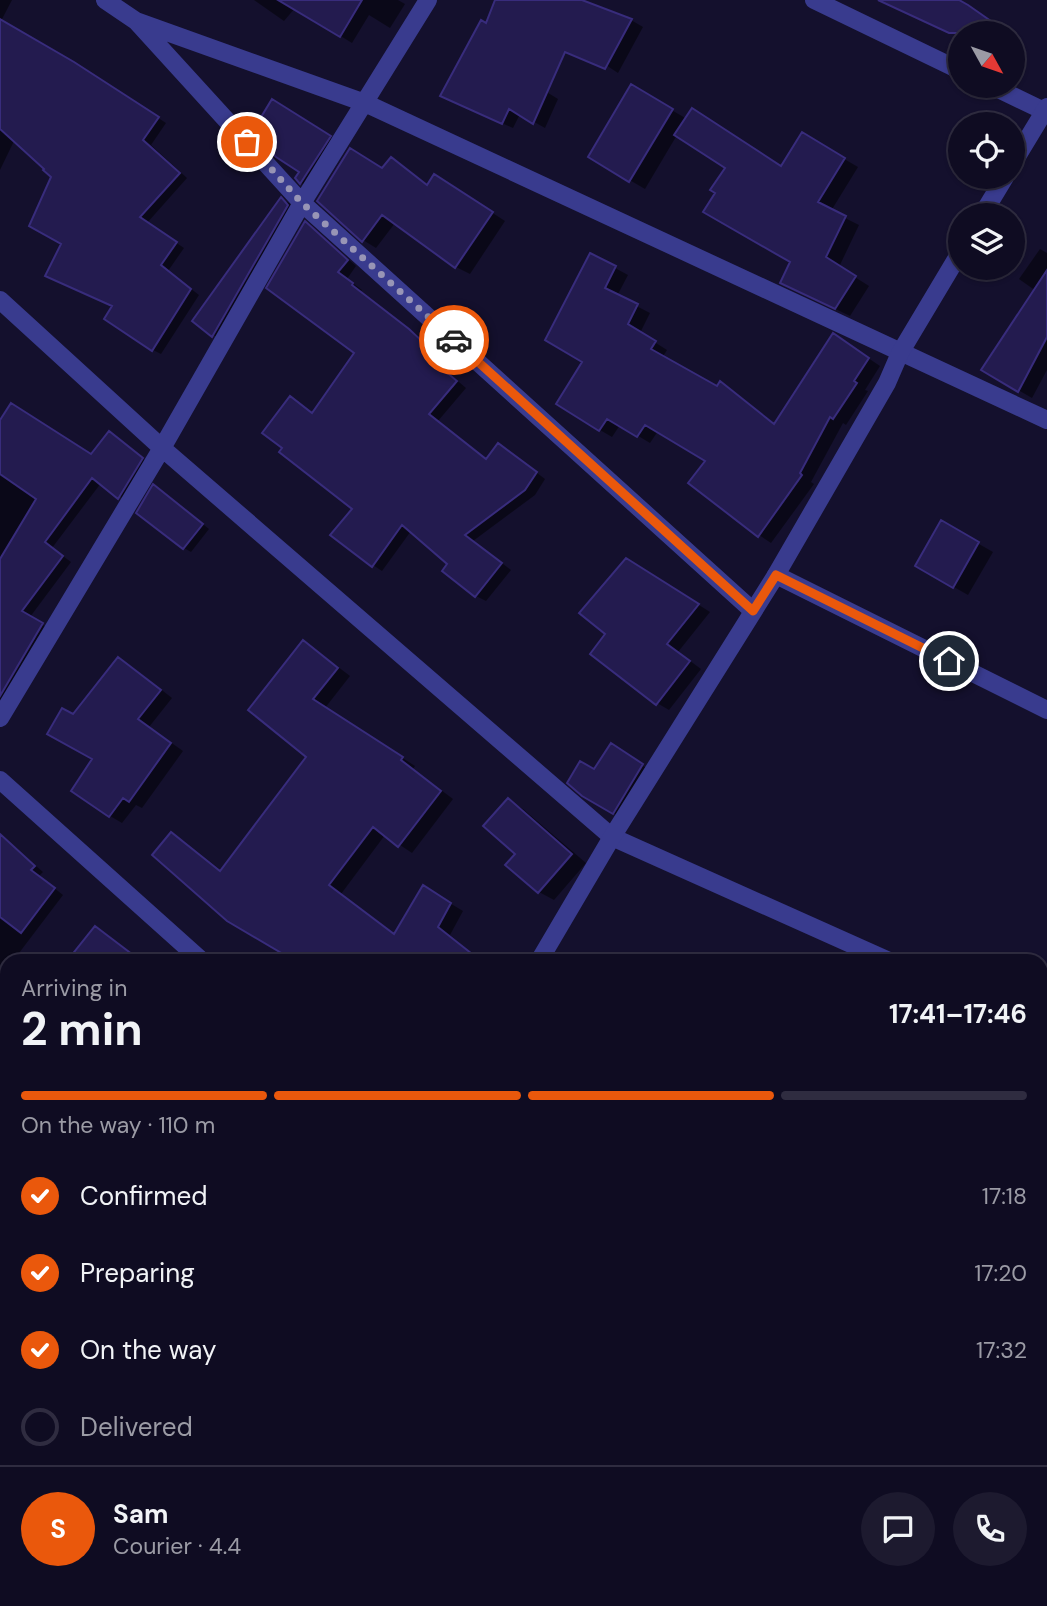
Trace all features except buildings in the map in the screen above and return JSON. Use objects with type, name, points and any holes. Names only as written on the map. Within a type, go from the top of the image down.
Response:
[{"type":"street","points":[[0,718],[162,447],[302,203],[428,0]]},
{"type":"street","points":[[814,0],[948,65]]},
{"type":"street","points":[[107,1],[136,21],[302,203],[753,611]]},
{"type":"street","points":[[136,21],[365,103],[1047,420]]},
{"type":"street","points":[[1020,98],[1046,109],[1025,143]]},
{"type":"street","points":[[543,954],[612,837],[776,575],[948,273]]},
{"type":"street","points":[[0,300],[162,447],[612,837],[873,954]]},
{"type":"street","points":[[776,575],[1047,710]]},
{"type":"street","points":[[0,780],[194,954]]},
{"type":"way so far","points":[[247,142],[302,203],[454,340]]},
{"type":"route","points":[[454,340],[753,611],[776,575],[949,661]]}]
